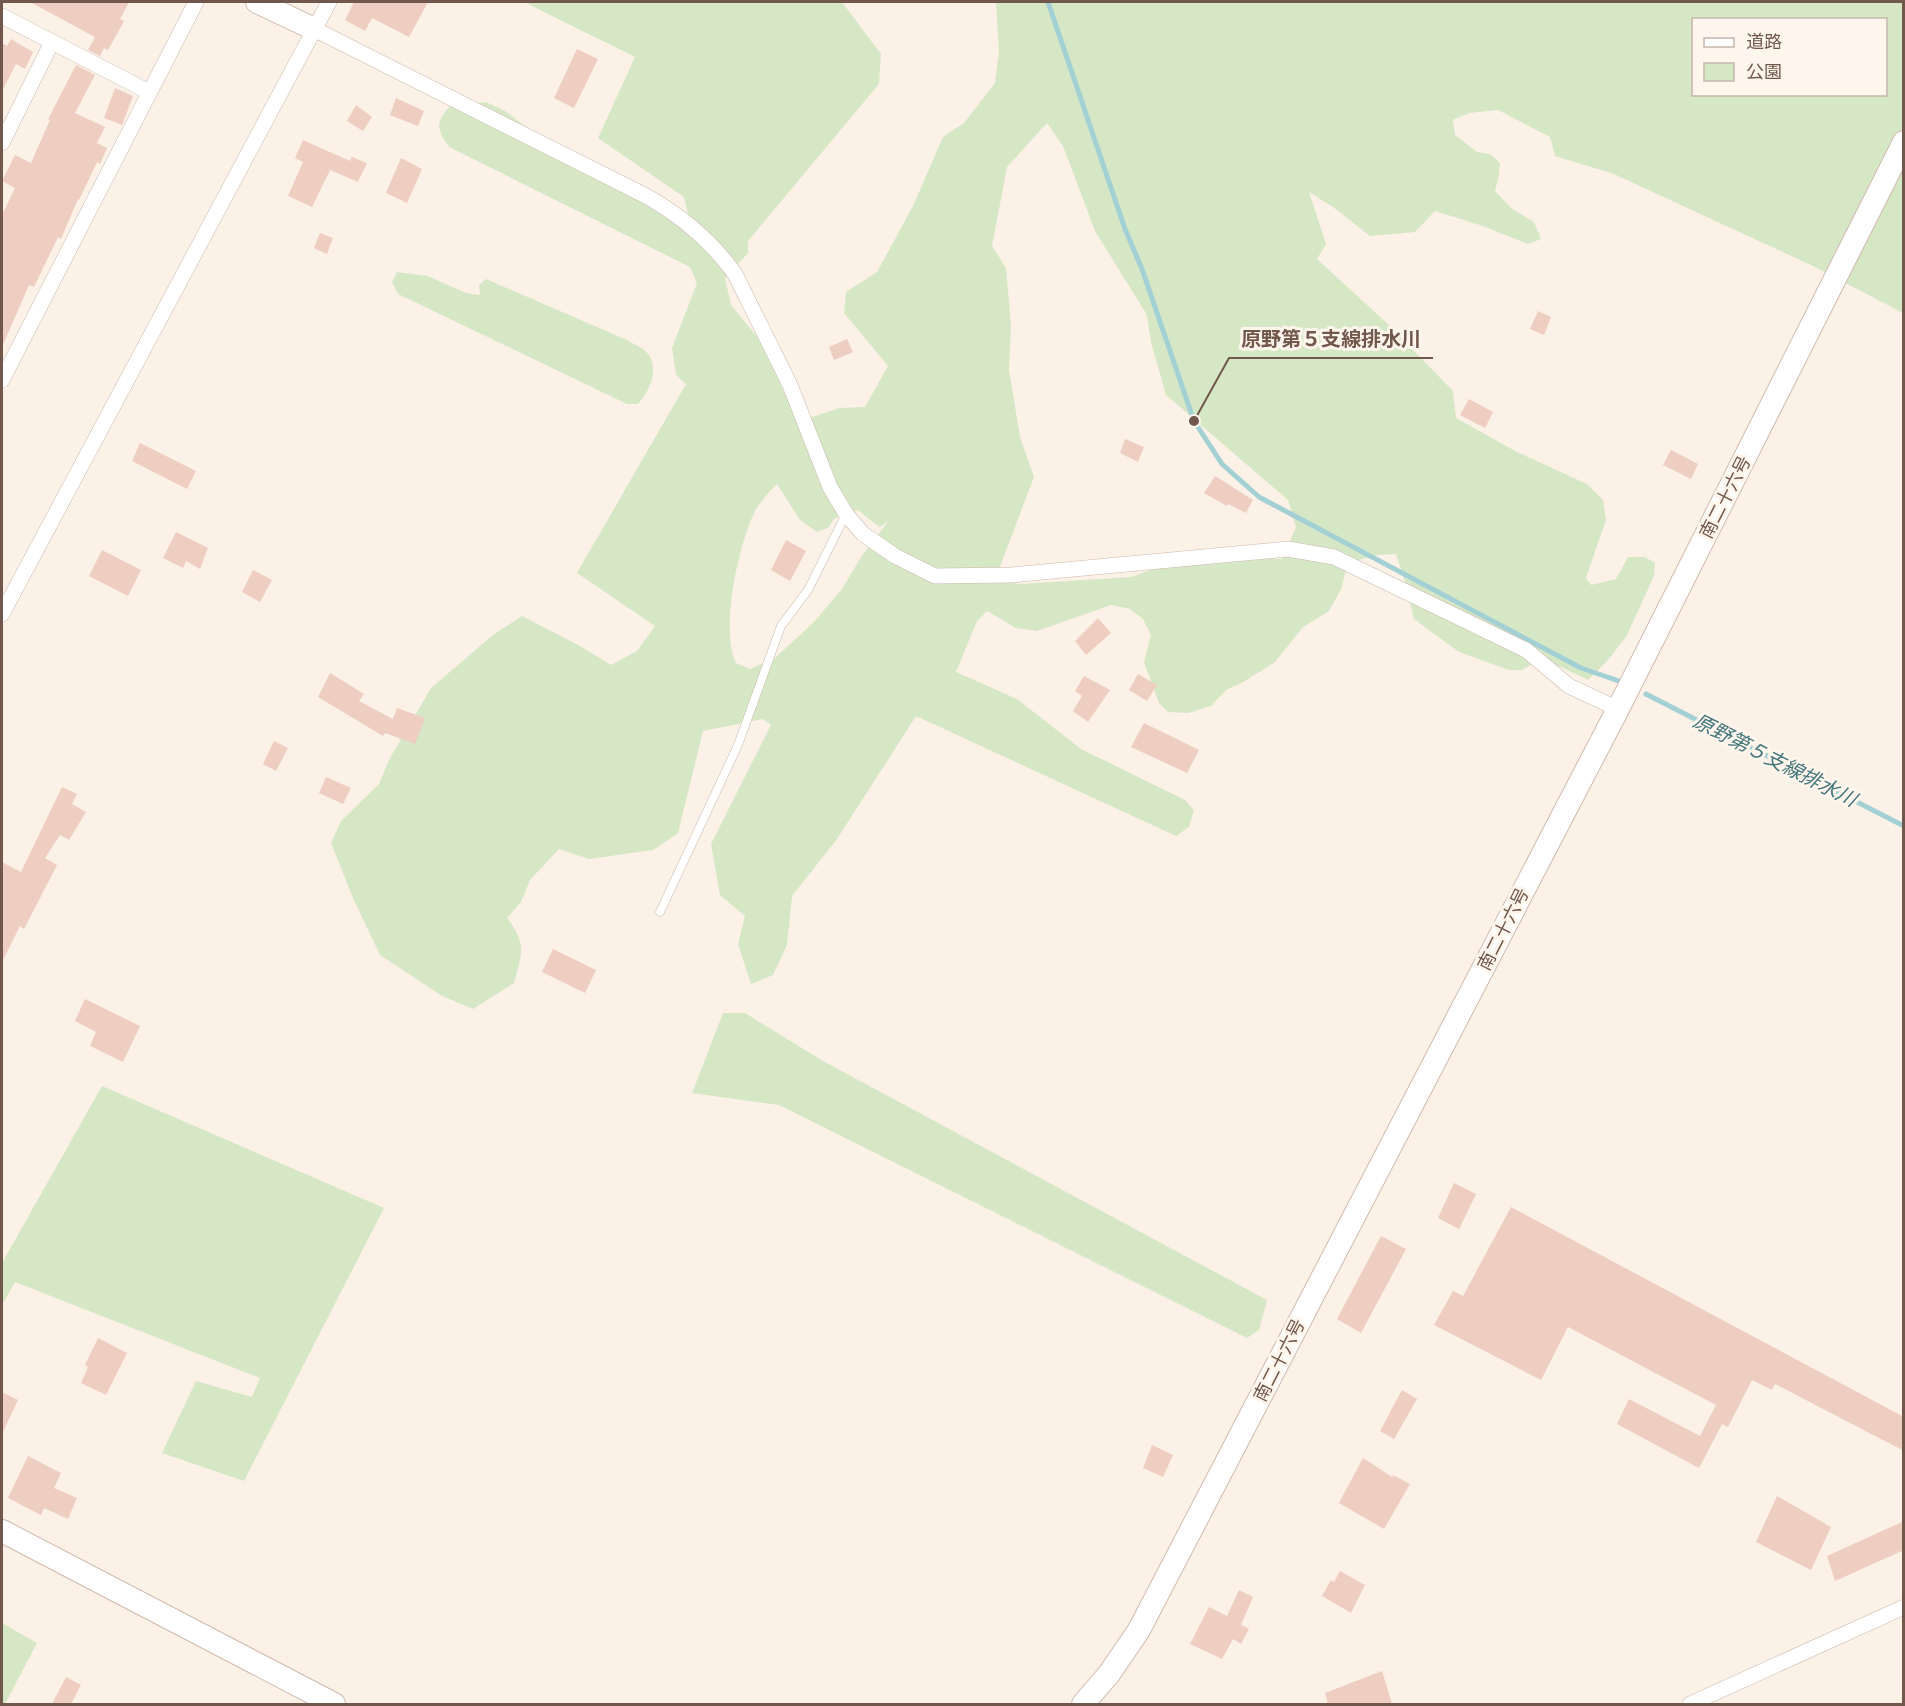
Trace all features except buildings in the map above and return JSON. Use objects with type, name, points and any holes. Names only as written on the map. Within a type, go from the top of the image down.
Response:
[{"type":"street","points":[[2,380],[196,2]]},
{"type":"street","points":[[257,2],[648,196],[686,223],[723,257],[735,274],[790,385],[830,487],[846,514],[862,534],[895,556],[935,576],[1011,575],[1288,549],[1334,557],[1526,650],[1569,686],[1618,709]]},
{"type":"street","points":[[2,614],[329,2]]},
{"type":"street","points":[[2,16],[149,92]]},
{"type":"street","points":[[2,143],[52,42]]},
{"type":"street","name":"南二十六号","points":[[1083,1704],[1109,1674],[1139,1630],[1618,709],[1904,142]]},
{"type":"street","points":[[2,1531],[334,1704]]},
{"type":"street","points":[[1690,1704],[1904,1607]]},
{"type":"lane","points":[[660,912],[738,746],[782,626],[808,590],[846,514]]},
{"type":"green space","points":[[524,2],[842,2],[881,54],[879,84],[748,241],[748,253],[725,278],[731,305],[763,344],[797,422],[839,408],[865,407],[888,366],[844,313],[846,292],[877,272],[913,206],[943,137],[964,123],[995,83],[999,51],[996,2],[1903,2],[1903,313],[1811,265],[1614,174],[1555,156],[1550,137],[1498,110],[1469,113],[1453,120],[1455,135],[1477,152],[1490,154],[1500,163],[1495,191],[1511,208],[1534,222],[1541,239],[1528,244],[1483,226],[1435,211],[1415,232],[1370,236],[1333,207],[1309,192],[1326,244],[1317,259],[1390,326],[1453,391],[1456,418],[1517,452],[1587,484],[1603,500],[1606,520],[1586,578],[1591,585],[1616,579],[1628,557],[1645,557],[1655,563],[1654,576],[1626,637],[1588,680],[1542,658],[1522,670],[1509,670],[1459,652],[1414,619],[1396,554],[1377,555],[1348,563],[1341,589],[1329,611],[1303,627],[1275,662],[1226,690],[1211,706],[1188,713],[1168,712],[1159,703],[1144,662],[1151,635],[1143,619],[1130,609],[1111,605],[1037,631],[1016,628],[987,611],[977,621],[956,672],[1017,699],[1081,749],[1185,800],[1194,810],[1189,827],[1176,836],[916,716],[837,839],[792,896],[787,945],[773,975],[751,984],[738,944],[745,916],[720,895],[711,844],[771,725],[763,719],[703,731],[678,833],[653,850],[589,859],[559,849],[530,880],[521,902],[507,918],[518,935],[521,949],[514,983],[473,1009],[442,996],[380,955],[353,898],[331,843],[341,821],[379,784],[389,760],[431,688],[493,635],[522,616],[611,665],[637,651],[655,626],[577,573],[686,384],[676,375],[672,348],[697,283],[690,267],[449,147],[439,127],[441,118],[449,107],[486,102],[505,111],[589,175],[650,204],[688,214],[684,197],[598,138],[635,57]],"holes":[[[1047,123],[1063,146],[1095,231],[1147,315],[1151,342],[1166,395],[1288,500],[1296,527],[1282,559],[1256,559],[1156,568],[1131,577],[1020,584],[995,580],[1034,477],[1020,437],[1009,370],[1011,325],[1006,268],[992,246],[1007,167]],[[777,484],[800,520],[817,532],[828,528],[834,519],[858,510],[879,527],[888,522],[863,554],[842,589],[813,623],[775,658],[750,669],[736,663],[732,648],[730,610],[733,588],[742,546],[756,509]]]},
{"type":"green space","points":[[397,272],[428,276],[466,293],[480,295],[479,285],[486,279],[627,340],[644,350],[651,360],[653,373],[649,387],[638,404],[627,404],[398,294],[392,282]]},
{"type":"green space","points":[[723,1013],[745,1013],[823,1061],[1267,1300],[1259,1330],[1247,1338],[779,1105],[692,1093]]},
{"type":"green space","points":[[102,1086],[384,1208],[244,1481],[162,1453],[196,1381],[252,1397],[260,1378],[15,1282],[2,1305],[2,1263]]},
{"type":"green space","points":[[2,1623],[37,1643],[5,1704],[2,1704]]},
{"type":"waterway","name":"原野第５支線排水川","points":[[1048,2],[1125,229],[1142,269],[1194,421],[1222,464],[1259,497],[1581,668],[1619,681]]},
{"type":"waterway","name":"原野第５支線排水川","points":[[1646,694],[1904,826]]},
{"type":"place","name":"原野第５支線排水川","points":[[1194,421]]}]
